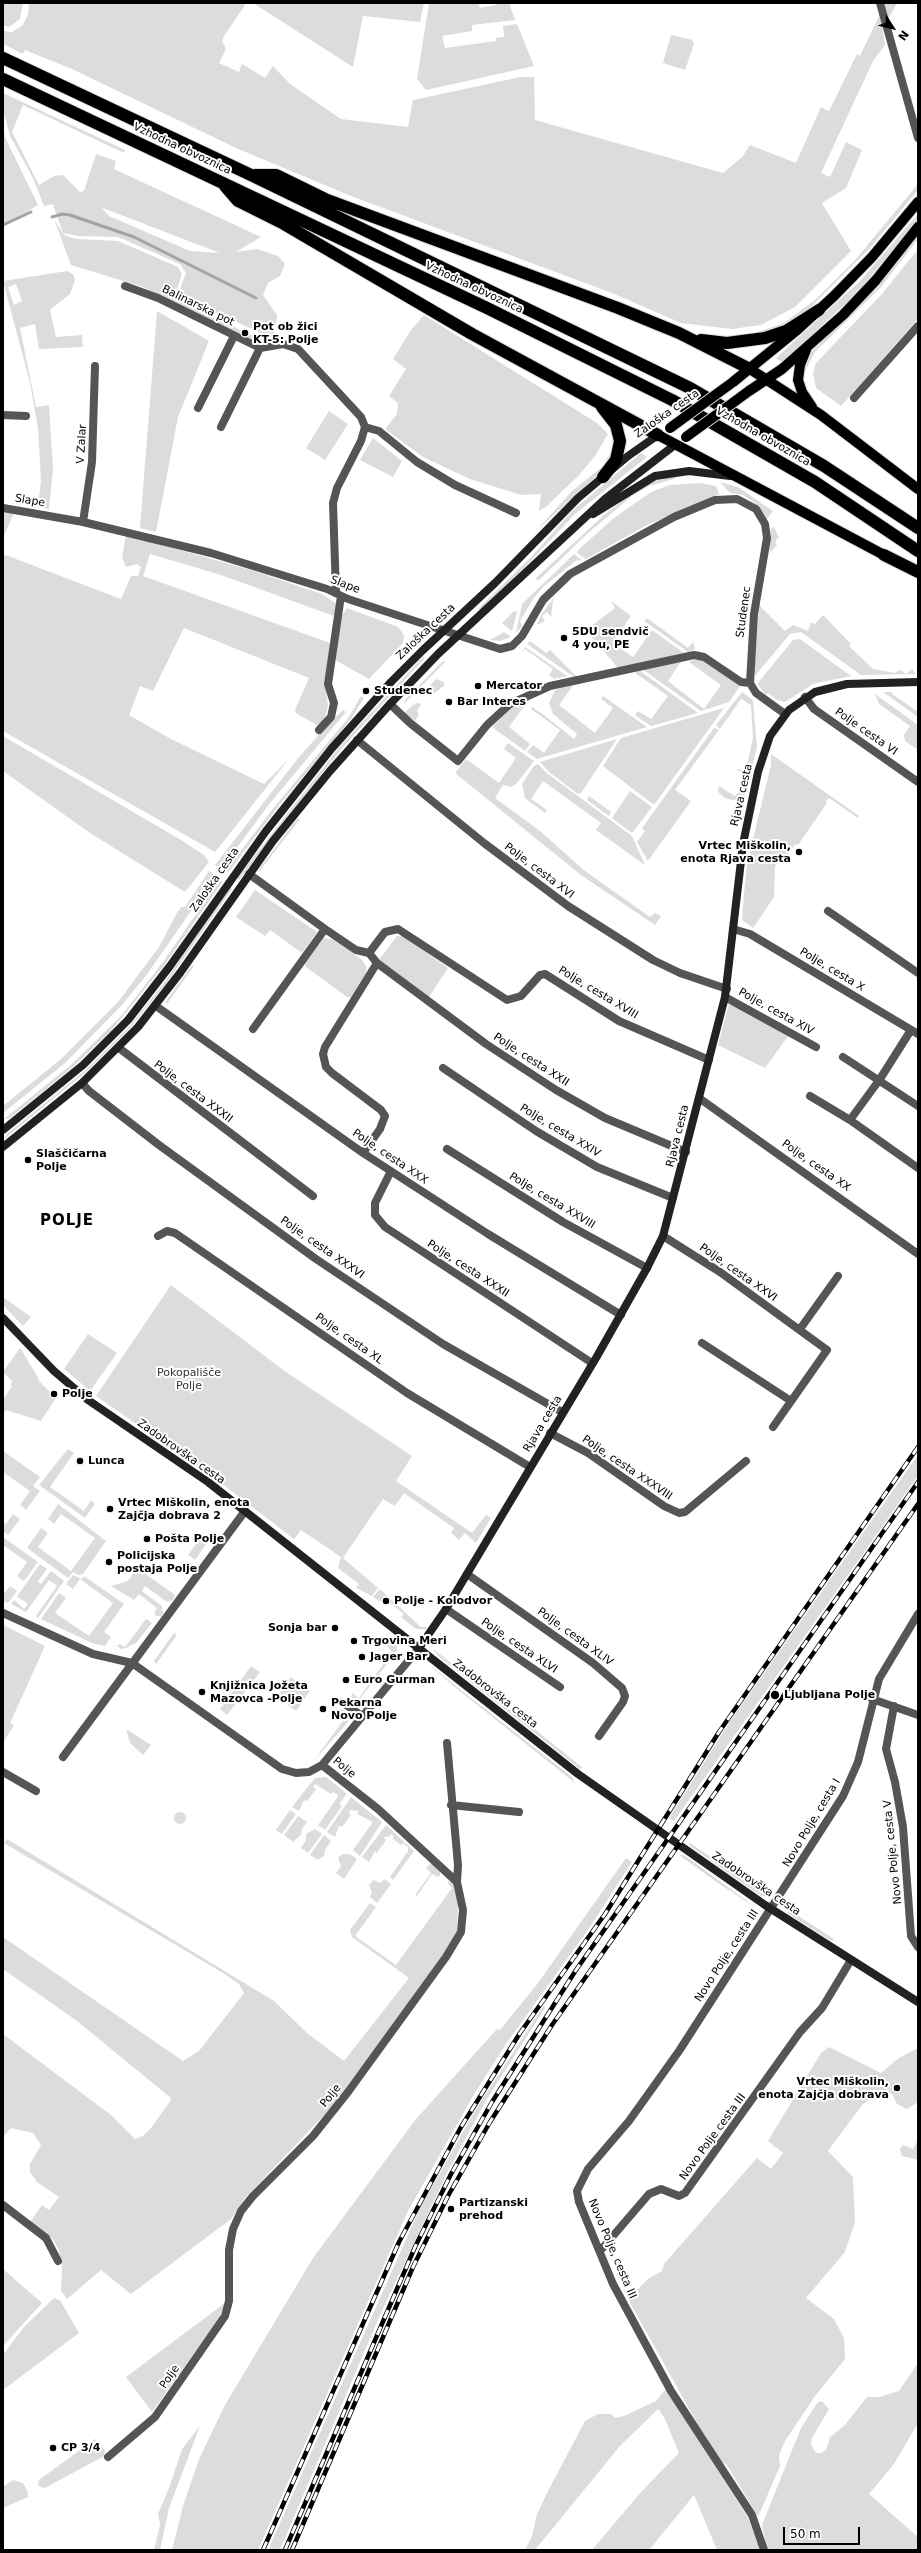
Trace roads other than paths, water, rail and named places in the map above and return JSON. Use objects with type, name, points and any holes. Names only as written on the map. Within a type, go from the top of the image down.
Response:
[{"type":"highway","name":"Vzhodna obvoznica","points":[[3,58],[252,175],[690,388],[824,466],[918,528]]},
{"type":"highway","name":"Vzhodna obvoznica","points":[[3,79],[494,311],[672,400],[815,482],[918,551]]},
{"type":"highway","points":[[252,175],[276,176],[325,199],[569,289],[679,333],[750,369]]},
{"type":"highway","points":[[220,181],[238,201],[284,224],[472,334],[658,435]]},
{"type":"highway","points":[[679,333],[714,342],[745,342],[780,334],[819,310]]},
{"type":"highway","points":[[594,399],[612,419],[620,441],[616,460],[603,477]]},
{"type":"highway","points":[[884,555],[918,572]]},
{"type":"main road","name":"Zaloška cesta","points":[[3,1130],[83,1066],[128,1020],[170,966],[266,831],[332,748],[397,677],[443,631],[495,583],[551,523],[603,477],[658,435],[670,428],[750,369],[819,310],[872,257],[918,202]]},
{"type":"main road","points":[[3,1147],[82,1083],[119,1048],[156,1006],[249,874],[299,808],[390,704],[459,636],[581,522],[631,478],[766,380],[811,344],[861,297],[918,227]]},
{"type":"main road","points":[[811,344],[801,361],[798,380],[807,401],[821,415]]},
{"type":"main road","points":[[750,369],[821,415],[918,489]]},
{"type":"main road","points":[[658,435],[742,478],[884,555],[918,579]]},
{"type":"main road","points":[[581,522],[655,476],[700,471],[742,478]]},
{"type":"main road","name":"Rjava cesta","points":[[419,1648],[446,1609],[621,1315],[648,1268],[663,1236],[726,993],[743,844],[757,778],[768,740],[785,714],[805,697],[815,692],[838,686],[918,682]]},
{"type":"main road","name":"Zadobrovška cesta","points":[[3,1318],[54,1371],[88,1400],[208,1482],[578,1774],[771,1909],[918,2002]]},
{"type":"street","points":[[880,3],[918,138]]},
{"type":"street","name":"Balinarska pot","points":[[125,286],[158,298],[260,348]]},
{"type":"street","points":[[854,398],[918,326]]},
{"type":"street","points":[[198,408],[234,336]]},
{"type":"street","points":[[221,427],[260,348],[283,344],[303,353],[362,417],[365,427],[361,441],[338,488],[333,503],[339,595],[328,684],[334,703],[331,717],[319,730]]},
{"type":"street","name":"V Zalar","points":[[83,522],[92,462],[95,366]]},
{"type":"street","points":[[3,415],[26,416]]},
{"type":"street","points":[[365,427],[379,431],[417,462],[455,485],[516,513]]},
{"type":"street","name":"Studenec","points":[[636,537],[715,500],[731,498],[746,502],[756,509],[765,524],[766,545],[754,614],[750,683]]},
{"type":"street","name":"Slape","points":[[3,508],[83,522],[211,553],[495,648],[507,648],[522,636],[537,609],[560,582],[582,567],[636,537]]},
{"type":"street","points":[[390,704],[410,723],[458,761],[488,725],[510,704],[550,686],[694,655],[704,657],[741,682],[750,683],[756,693],[785,714]]},
{"type":"street","name":"Polje cesta VI","points":[[805,697],[814,709],[918,782]]},
{"type":"street","name":"Polje, cesta XVI","points":[[357,740],[484,843],[574,910],[654,960],[680,974],[726,993]]},
{"type":"street","points":[[249,874],[356,950],[369,953]]},
{"type":"street","points":[[828,910],[918,973]]},
{"type":"street","points":[[253,1029],[325,929]]},
{"type":"street","name":"Polje, cesta XVIII","points":[[369,953],[385,932],[398,929],[508,1000],[521,996],[540,975],[545,974],[619,1020],[709,1060]]},
{"type":"street","name":"Polje, cesta X","points":[[733,929],[750,934],[915,1032]]},
{"type":"street","name":"Polje, cesta XXII","points":[[369,953],[377,963],[486,1044],[556,1090],[605,1118],[686,1152]]},
{"type":"street","points":[[363,1153],[380,1129],[384,1116],[381,1110],[326,1067],[323,1054],[377,963]]},
{"type":"street","name":"Polje, cesta XIV","points":[[726,993],[816,1047]]},
{"type":"street","name":"Polje, cesta XXX","points":[[156,1006],[363,1153],[488,1234],[621,1315]]},
{"type":"street","points":[[850,1120],[915,1032]]},
{"type":"street","name":"Polje, cesta XXXII","points":[[119,1048],[313,1196]]},
{"type":"street","points":[[843,1057],[880,1079],[918,1106]]},
{"type":"street","name":"Polje, cesta XXIV","points":[[443,1068],[536,1131],[597,1167],[673,1198]]},
{"type":"street","name":"Polje, cesta XXXVI","points":[[82,1083],[89,1091],[153,1141],[316,1260],[443,1344],[562,1412]]},
{"type":"street","points":[[810,1096],[850,1120],[918,1168]]},
{"type":"street","name":"Polje, cesta XX","points":[[699,1098],[918,1254]]},
{"type":"street","name":"Polje, cesta XXVIII","points":[[447,1149],[563,1222],[648,1268]]},
{"type":"street","name":"Polje, cesta XXXII","points":[[391,1171],[375,1203],[375,1215],[385,1227],[592,1363]]},
{"type":"street","name":"Polje, cesta XL","points":[[158,1236],[167,1231],[175,1233],[407,1393],[530,1467]]},
{"type":"street","name":"Polje, cesta XXVI","points":[[663,1236],[720,1272],[827,1350],[773,1427]]},
{"type":"street","points":[[800,1330],[838,1276]]},
{"type":"street","points":[[702,1343],[791,1401]]},
{"type":"street","name":"Polje, cesta XXXVIII","points":[[550,1433],[588,1453],[664,1506],[679,1513],[685,1512],[746,1461]]},
{"type":"street","points":[[64,1757],[245,1511]]},
{"type":"street","name":"Polje, cesta XLIV","points":[[467,1574],[593,1663],[622,1688],[624,1696],[623,1702],[599,1736]]},
{"type":"street","name":"Polje, cesta XLVI","points":[[446,1609],[560,1686]]},
{"type":"street","name":"Polje","points":[[3,1613],[93,1654],[132,1663],[287,1771],[303,1773],[322,1765],[419,1648]]},
{"type":"street","name":"Novo Polje, cesta I","points":[[771,1909],[848,1787],[862,1748],[872,1699],[879,1679],[918,1614]]},
{"type":"street","points":[[872,1699],[918,1715]]},
{"type":"street","points":[[342,1702],[362,1716]]},
{"type":"street","name":"Novo Polje, cesta V","points":[[894,1706],[886,1748],[894,1778],[903,1827],[911,1936],[918,1946]]},
{"type":"street","points":[[448,1742],[451,1805],[458,1865],[457,1882]]},
{"type":"street","name":"Polje","points":[[108,2457],[155,2417],[225,2316],[229,2301],[230,2245],[233,2229],[241,2211],[253,2196],[313,2136],[348,2092],[446,1957],[460,1932],[463,1910],[457,1882],[378,1809],[322,1765]]},
{"type":"street","points":[[3,1772],[36,1791]]},
{"type":"street","points":[[451,1805],[519,1812]]},
{"type":"street","name":"Novo Polje, cesta III","points":[[764,2550],[752,2515],[671,2391],[613,2284],[579,2202],[578,2185],[588,2169],[629,2120],[680,2051],[771,1909]]},
{"type":"street","name":"Novo Polje cesta III","points":[[600,2251],[649,2194],[661,2189],[679,2196],[685,2193],[800,2032],[822,2008],[851,1960]]},
{"type":"street","points":[[3,2205],[46,2238],[58,2261]]},
{"type":"waterway","points":[[3,225],[31,212]]},
{"type":"waterway","points":[[52,217],[62,214],[70,215],[134,237],[256,298]]},
{"type":"railway","points":[[263,2550],[399,2242],[461,2127],[520,2033],[605,1914],[719,1732],[918,1447]]},
{"type":"railway","points":[[285,2550],[415,2247],[451,2174],[492,2102],[576,1970],[918,1482]]},
{"type":"railway","points":[[292,2550],[413,2267],[448,2196],[490,2122],[552,2025],[918,1504]]},
{"type":"place","name":"Pot ob žici KT-5: Polje","points":[[245,333]]},
{"type":"place","name":"5DU sendvič 4 you, PE","points":[[564,638]]},
{"type":"place","name":"Mercator","points":[[478,686]]},
{"type":"place","name":"Studenec","points":[[366,691]]},
{"type":"place","name":"Bar Interes","points":[[449,702]]},
{"type":"place","name":"Vrtec Miškolin, enota Rjava cesta","points":[[799,852]]},
{"type":"place","name":"Slaščičarna Polje","points":[[28,1160]]},
{"type":"place","name":"Polje","points":[[54,1394]]},
{"type":"place","name":"Lunca","points":[[80,1461]]},
{"type":"place","name":"Vrtec Miškolin, enota Zajčja dobrava 2","points":[[110,1509]]},
{"type":"place","name":"Pošta Polje","points":[[147,1539]]},
{"type":"place","name":"Policijska postaja Polje","points":[[109,1562]]},
{"type":"place","name":"Polje - Kolodvor","points":[[386,1601]]},
{"type":"place","name":"Sonja bar","points":[[335,1628]]},
{"type":"place","name":"Trgovina Meri","points":[[354,1641]]},
{"type":"place","name":"Jager Bar","points":[[362,1657]]},
{"type":"place","name":"Euro Gurman","points":[[346,1680]]},
{"type":"place","name":"Knjižnica Jožeta Mazovca -Polje","points":[[202,1692]]},
{"type":"place","name":"Ljubljana Polje","points":[[775,1695]]},
{"type":"place","name":"Pekarna Novo Polje","points":[[323,1709]]},
{"type":"place","name":"Vrtec Miškolin, enota Zajčja dobrava","points":[[897,2088]]},
{"type":"place","name":"Partizanski prehod","points":[[451,2209]]},
{"type":"place","name":"CP 3/4","points":[[53,2448]]},
{"type":"district","name":"POLJE","points":[[67,1221]]},
{"type":"park label","name":"Pokopališče Polje","points":[[189,1379]]}]
